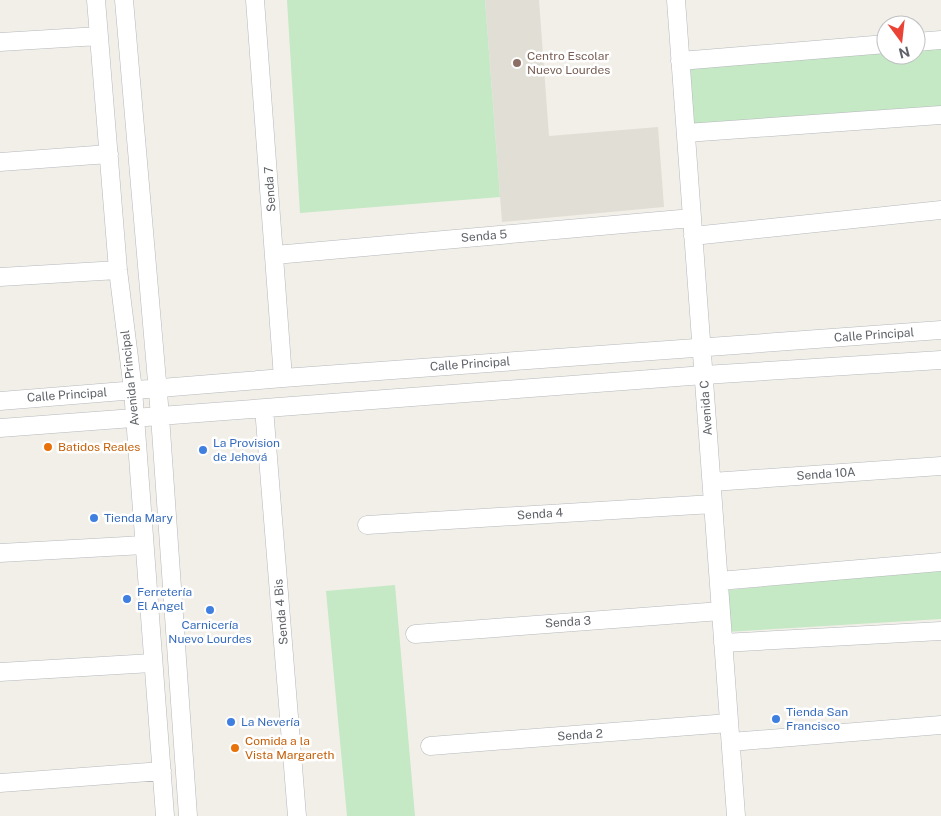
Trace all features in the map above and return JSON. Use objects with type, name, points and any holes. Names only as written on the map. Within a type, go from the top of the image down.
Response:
[{"type":"street","name":"Avenida Principal","points":[[96,0],[118,270],[133,390],[152,663],[165,816]]},
{"type":"street","name":"Avenida Principal","points":[[124,0],[158,388],[188,816]]},
{"type":"street","name":"Senda 7","points":[[255,0],[283,378]]},
{"type":"street","name":"Avenida C","points":[[676,0],[736,816]]},
{"type":"street","points":[[0,42],[99,36]]},
{"type":"street","points":[[926,41],[941,40]]},
{"type":"street","points":[[680,61],[876,45]]},
{"type":"street","points":[[686,133],[941,115]]},
{"type":"street","points":[[0,162],[109,154]]},
{"type":"street","points":[[693,236],[941,210]]},
{"type":"street","name":"Senda 5","points":[[275,255],[692,218]]},
{"type":"street","points":[[0,277],[118,270]]},
{"type":"street","name":"Calle Principal","points":[[0,401],[283,378],[941,330]]},
{"type":"street","points":[[0,428],[704,375],[941,360]]},
{"type":"street","name":"Senda 4 Bis","points":[[264,408],[297,816]]},
{"type":"street","name":"Senda 10A","points":[[712,482],[941,466]]},
{"type":"street","name":"Senda 4","points":[[367,525],[713,504]]},
{"type":"street","points":[[0,554],[144,545]]},
{"type":"street","points":[[719,581],[941,562]]},
{"type":"street","name":"Senda 3","points":[[415,634],[721,611]]},
{"type":"street","points":[[723,643],[941,631]]},
{"type":"street","points":[[0,672],[152,663]]},
{"type":"street","name":"Senda 2","points":[[430,746],[730,723]]},
{"type":"street","points":[[731,742],[941,725]]},
{"type":"street","points":[[0,783],[162,771]]},
{"type":"shaded area","name":"Centro Escolar Nuevo Lourdes","points":[[485,0],[539,0],[549,136],[658,127],[664,207],[502,222]]},
{"type":"green space","points":[[287,0],[485,0],[500,197],[300,213]]},
{"type":"green space","points":[[941,46],[941,108],[691,127],[687,67],[876,51],[876,65],[926,65],[926,47]]},
{"type":"green space","points":[[941,569],[941,619],[726,632],[719,591]]},
{"type":"green space","points":[[395,585],[415,816],[347,816],[326,591]]},
{"type":"place","name":"Centro Escolar Nuevo Lourdes","points":[[517,63]]},
{"type":"place","name":"Batidos Reales","points":[[48,447]]},
{"type":"place","name":"La Provision de Jehová","points":[[203,450]]},
{"type":"place","name":"Tienda Mary","points":[[94,518]]},
{"type":"place","name":"Ferretería El Angel","points":[[127,599]]},
{"type":"place","name":"Carnicería Nuevo Lourdes","points":[[210,610]]},
{"type":"place","name":"Tienda San Francisco","points":[[776,719]]},
{"type":"place","name":"La Nevería","points":[[231,722]]},
{"type":"place","name":"Comida a la Vista Margareth","points":[[235,748]]}]
